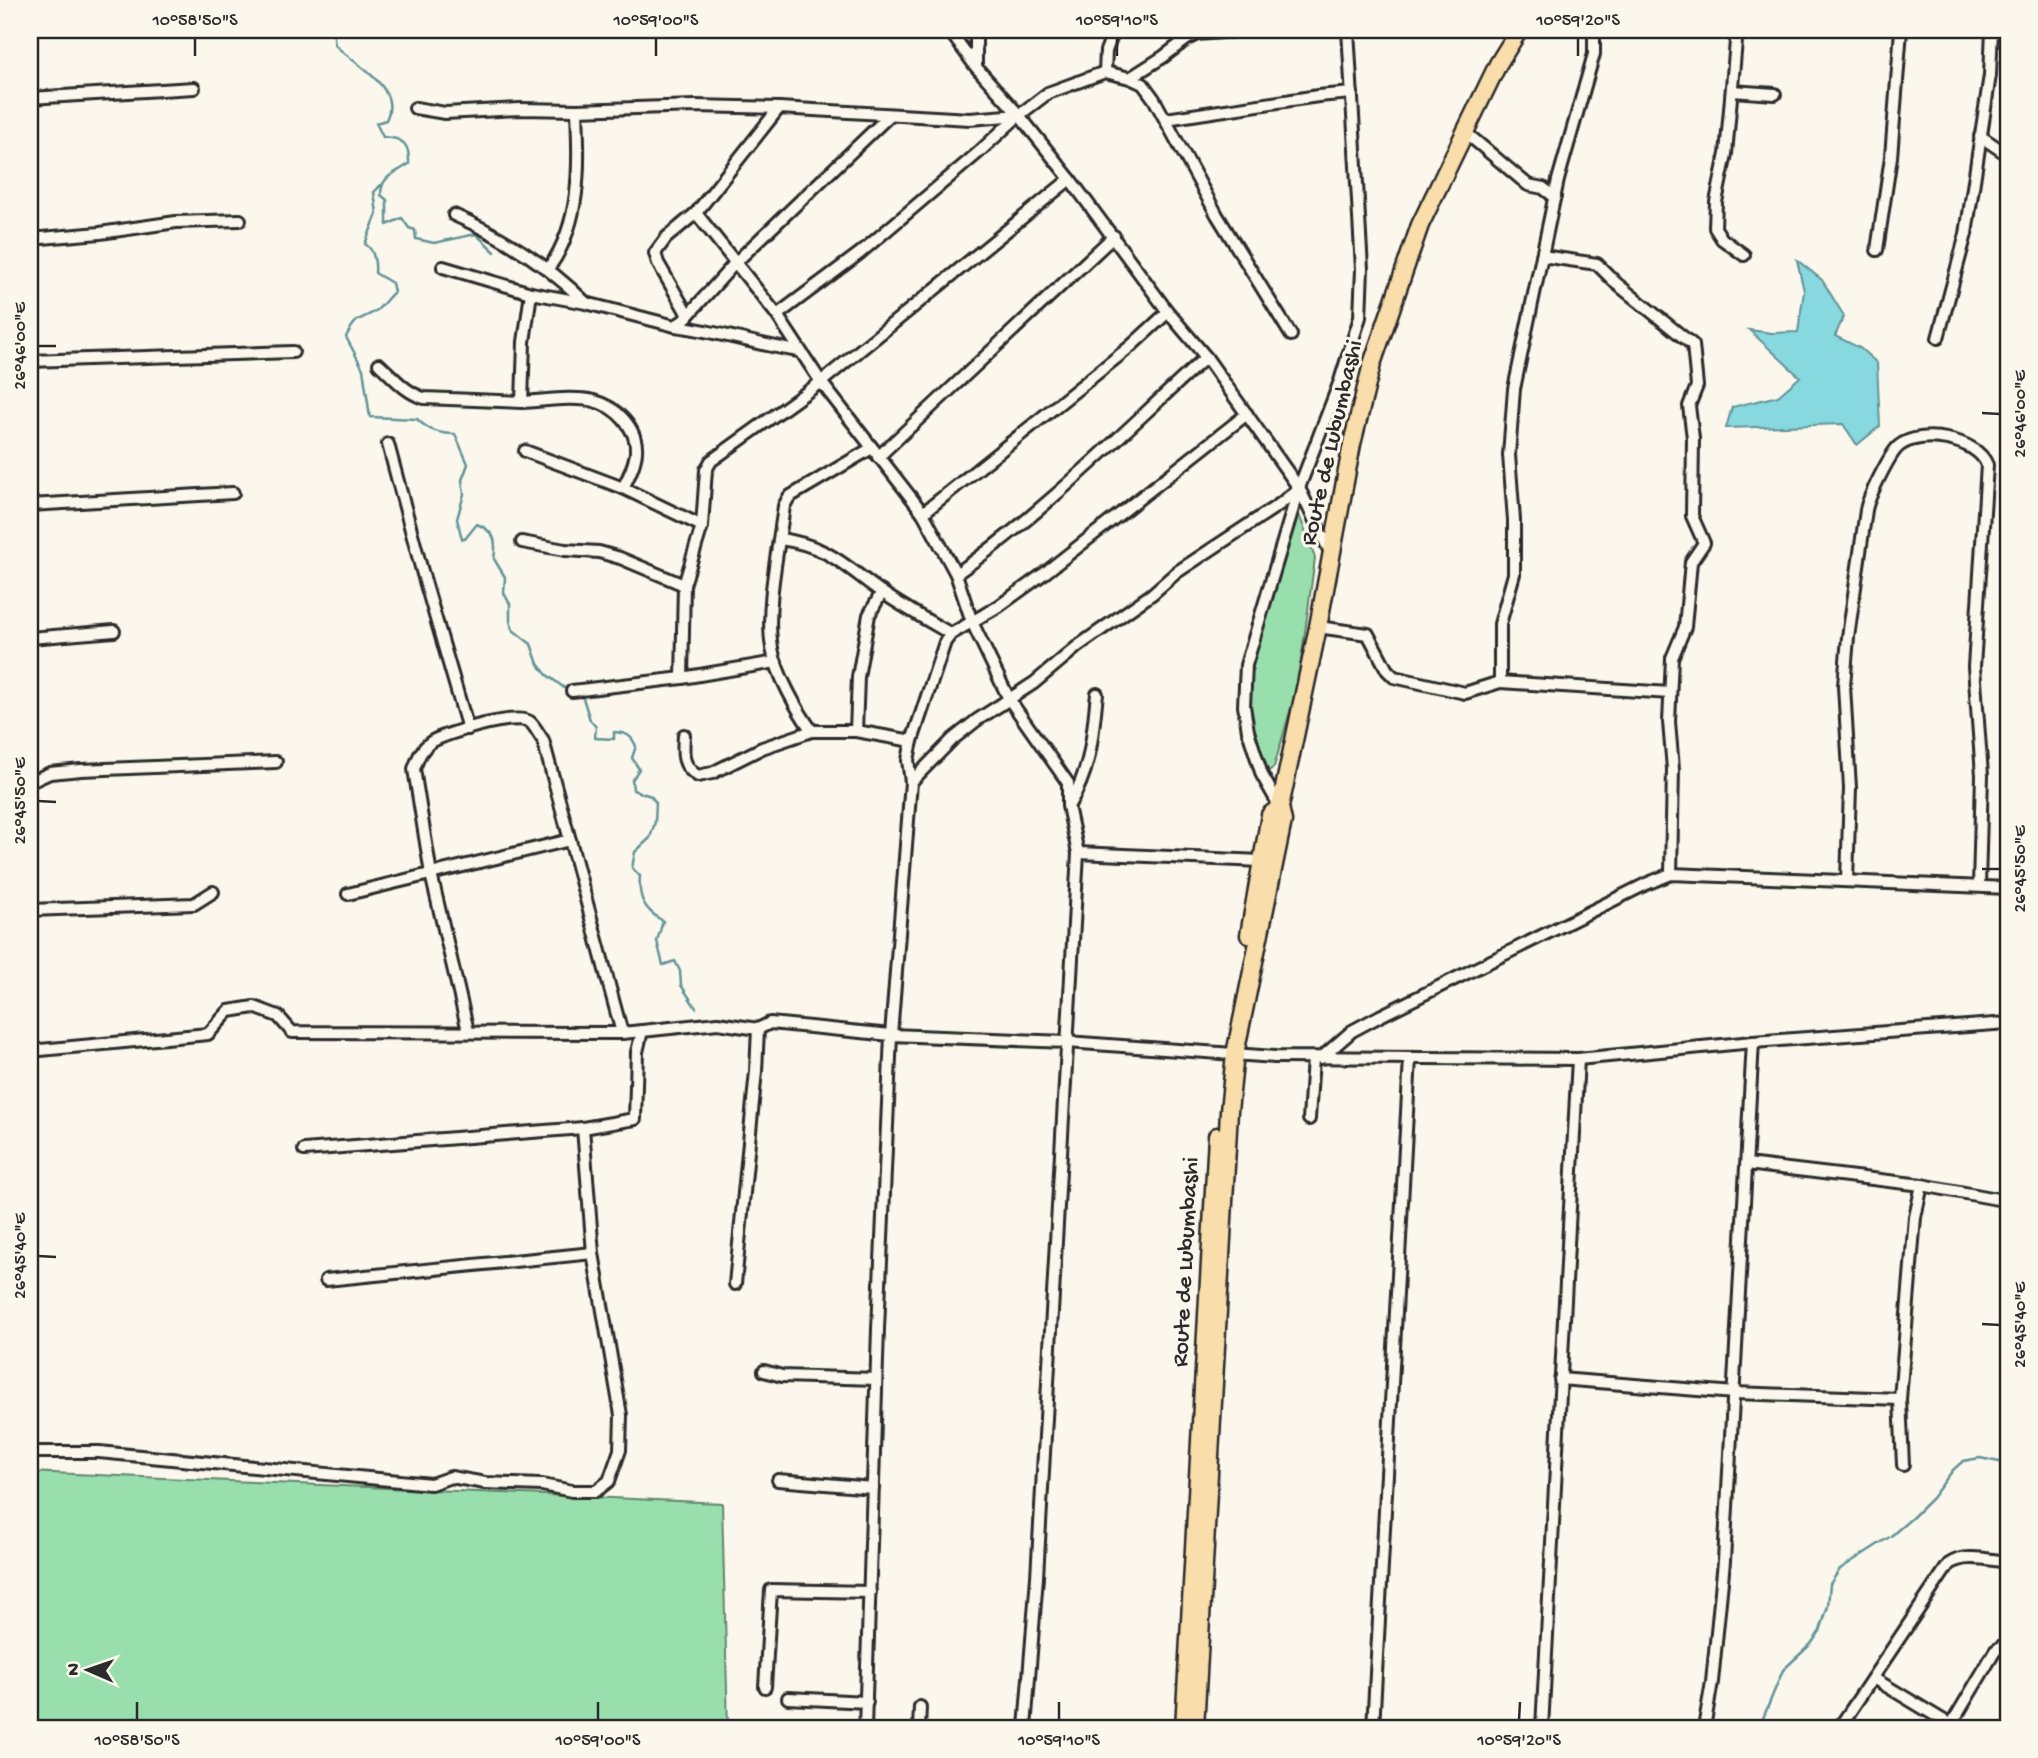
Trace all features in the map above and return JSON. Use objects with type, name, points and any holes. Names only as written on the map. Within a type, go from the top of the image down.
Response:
[{"type":"highway","name":"Route de Lubumbashi","points":[[1195,1728],[1230,1053],[1283,821],[1280,807],[1362,397],[1420,225],[1445,169],[1518,30]]},
{"type":"highway","name":"Route de Lubumbashi","points":[[1184,1728],[1213,1192],[1230,1053],[1270,815],[1280,807]]},
{"type":"street","points":[[949,30],[976,67],[1019,114],[1114,236],[1168,312],[1206,357],[1299,488],[1331,554]]},
{"type":"street","points":[[976,30],[976,67]]},
{"type":"street","points":[[1105,72],[1106,51],[1114,30]]},
{"type":"street","points":[[1130,78],[1186,39],[1198,34],[1250,30]]},
{"type":"street","points":[[1280,807],[1254,755],[1248,732],[1244,686],[1246,665],[1299,488],[1343,371],[1360,317],[1362,269],[1348,30]]},
{"type":"street","points":[[1500,682],[1500,624],[1514,574],[1514,520],[1509,455],[1514,389],[1555,197],[1594,54],[1594,31],[1590,30]]},
{"type":"street","points":[[1737,30],[1715,228],[1722,239],[1744,255]]},
{"type":"street","points":[[1877,250],[1891,157],[1901,30]]},
{"type":"street","points":[[1938,338],[1966,234],[1990,75],[1992,30]]},
{"type":"street","points":[[777,315],[860,253],[979,152],[1019,114],[1048,93],[1105,72],[1143,84],[1166,119],[1217,215],[1291,335]]},
{"type":"street","points":[[30,98],[194,88]]},
{"type":"street","points":[[1732,91],[1775,94]]},
{"type":"street","points":[[1166,119],[1352,93]]},
{"type":"street","points":[[415,108],[445,113],[695,106],[970,119],[1019,114]]},
{"type":"street","points":[[688,315],[655,253],[666,238],[696,213],[779,108]]},
{"type":"street","points":[[548,268],[562,250],[572,216],[579,158],[577,110]]},
{"type":"street","points":[[675,326],[736,262],[890,115]]},
{"type":"street","points":[[1465,132],[1528,185],[1543,188],[1555,197]]},
{"type":"street","points":[[1980,136],[2008,155]]},
{"type":"street","points":[[682,678],[684,585],[702,526],[706,470],[710,461],[821,382],[1070,179]]},
{"type":"street","points":[[696,213],[777,315],[821,382],[923,513],[956,575],[972,622],[1009,699],[1068,783],[1069,806],[1078,853],[1026,1728]]},
{"type":"street","points":[[454,215],[491,233],[548,268],[586,303]]},
{"type":"street","points":[[30,239],[100,233],[176,222],[240,220]]},
{"type":"street","points":[[812,731],[802,717],[771,646],[771,606],[785,506],[789,497],[875,452],[1114,236]]},
{"type":"street","points":[[1542,256],[1597,264],[1616,284],[1693,345],[1698,386],[1689,407],[1693,438],[1692,516],[1704,543],[1691,562],[1685,627],[1672,658],[1669,722],[1673,769],[1671,874]]},
{"type":"street","points":[[443,267],[531,293],[799,351]]},
{"type":"street","points":[[522,402],[524,342],[531,293]]},
{"type":"street","points":[[923,513],[1131,346],[1168,312]]},
{"type":"street","points":[[30,361],[293,352]]},
{"type":"street","points":[[956,575],[990,551],[1063,489],[1206,357]]},
{"type":"street","points":[[379,364],[415,395],[424,398],[522,402],[593,401],[606,405],[627,424],[635,438],[636,451],[632,470],[623,488]]},
{"type":"street","points":[[865,1728],[891,1035],[911,782],[908,760],[912,741],[951,634],[999,607],[1247,414]]},
{"type":"street","points":[[1847,881],[1850,788],[1844,686],[1864,517],[1868,499],[1897,447],[1906,442],[1932,437],[1964,444],[1984,457],[1987,465],[1974,667],[1982,775],[1979,886]]},
{"type":"street","points":[[388,444],[468,729]]},
{"type":"street","points":[[525,451],[623,488],[702,526]]},
{"type":"street","points":[[911,782],[953,739],[1034,683],[1077,646],[1152,594],[1177,572],[1280,505],[1299,488]]},
{"type":"street","points":[[30,505],[233,493]]},
{"type":"street","points":[[780,539],[804,542],[838,558],[881,592],[951,634]]},
{"type":"street","points":[[522,542],[565,550],[599,552],[684,585]]},
{"type":"street","points":[[856,732],[858,677],[869,615],[881,592]]},
{"type":"street","points":[[1318,627],[1368,634],[1387,670],[1394,677],[1465,693],[1500,682],[1670,692]]},
{"type":"street","points":[[30,638],[114,631]]},
{"type":"street","points":[[572,691],[682,678],[776,662]]},
{"type":"street","points":[[1069,806],[1082,782],[1091,753],[1097,694]]},
{"type":"street","points":[[468,1031],[431,874],[414,769],[420,752],[432,741],[468,729],[517,718],[530,722],[543,740],[622,1033]]},
{"type":"street","points":[[684,735],[682,751],[686,766],[698,776],[712,773],[762,748],[812,731],[856,732],[912,741]]},
{"type":"street","points":[[30,782],[50,773],[81,769],[276,762]]},
{"type":"street","points":[[348,894],[570,840]]},
{"type":"street","points":[[1078,853],[1262,861]]},
{"type":"street","points":[[1310,1119],[1317,1058],[1352,1031],[1426,991],[1671,874],[2008,888]]},
{"type":"street","points":[[30,910],[194,904],[214,891]]},
{"type":"street","points":[[30,1051],[208,1034],[229,1011],[254,1007],[278,1016],[292,1032],[622,1033],[718,1023],[758,1029],[770,1023],[891,1035],[1067,1042],[1317,1058],[1578,1059],[1754,1042],[2008,1023]]},
{"type":"street","points":[[735,1284],[758,1029]]},
{"type":"street","points":[[304,1150],[583,1128],[635,1119],[637,1052],[642,1031]]},
{"type":"street","points":[[1704,1728],[1712,1682],[1724,1560],[1754,1042]]},
{"type":"street","points":[[1373,1728],[1410,1058]]},
{"type":"street","points":[[1542,1728],[1578,1059]]},
{"type":"street","points":[[30,1452],[99,1452],[430,1484],[451,1477],[485,1483],[542,1485],[572,1491],[596,1491],[609,1481],[620,1450],[621,1415],[593,1253],[583,1128]]},
{"type":"street","points":[[1747,1164],[1922,1185],[2008,1201]]},
{"type":"street","points":[[1903,1465],[1900,1399],[1916,1217],[1922,1185]]},
{"type":"street","points":[[327,1280],[593,1253]]},
{"type":"street","points":[[764,1371],[782,1376],[876,1380]]},
{"type":"street","points":[[1560,1379],[1735,1393],[1900,1399]]},
{"type":"street","points":[[778,1480],[873,1488]]},
{"type":"street","points":[[1839,1728],[1949,1564],[1956,1559],[1967,1558],[2008,1562]]},
{"type":"street","points":[[765,1687],[771,1590],[870,1592]]},
{"type":"street","points":[[1951,1725],[1995,1651],[2001,1646],[2008,1646]]},
{"type":"street","points":[[1874,1678],[1951,1725],[1964,1728]]},
{"type":"street","points":[[788,1698],[867,1702]]},
{"type":"street","points":[[919,1728],[920,1707]]},
{"type":"green space","points":[[1297,509],[1315,558],[1298,683],[1274,767],[1266,773],[1249,726],[1248,663]]},
{"type":"green space","points":[[30,1472],[722,1503],[728,1728],[30,1728]]},
{"type":"water","points":[[1797,260],[1822,280],[1844,316],[1835,336],[1860,348],[1877,363],[1880,426],[1857,445],[1843,424],[1726,428],[1732,407],[1778,396],[1800,377],[1749,330],[1798,332],[1804,291]]},
{"type":"waterway","points":[[333,30],[335,45],[374,77],[388,97],[386,120],[376,123],[383,137],[404,143],[408,151],[409,164],[383,183],[381,195],[387,200],[387,225],[402,218],[409,228],[415,230],[416,239],[434,243],[476,234],[495,252]]},
{"type":"waterway","points":[[381,185],[374,192],[377,214],[365,244],[374,257],[375,273],[392,283],[394,292],[377,310],[357,321],[346,337],[363,369],[370,417],[417,419],[434,431],[455,434],[468,464],[462,480],[464,494],[457,519],[462,539],[465,539],[477,524],[491,534],[495,542],[494,559],[505,577],[504,593],[510,604],[513,630],[531,644],[538,664],[547,675],[567,690]]},
{"type":"waterway","points":[[576,695],[583,698],[590,720],[596,727],[595,738],[614,739],[614,732],[622,733],[628,735],[636,746],[632,758],[639,769],[632,780],[633,790],[651,796],[656,803],[655,822],[650,838],[635,852],[632,868],[640,876],[640,891],[644,903],[663,921],[657,941],[663,965],[675,961],[680,971],[681,985],[696,1008]]},
{"type":"waterway","points":[[1759,1728],[1783,1670],[1811,1644],[1820,1631],[1828,1606],[1830,1584],[1840,1569],[1891,1536],[1913,1517],[1963,1461],[1980,1458],[2004,1463],[2008,1461]]}]
